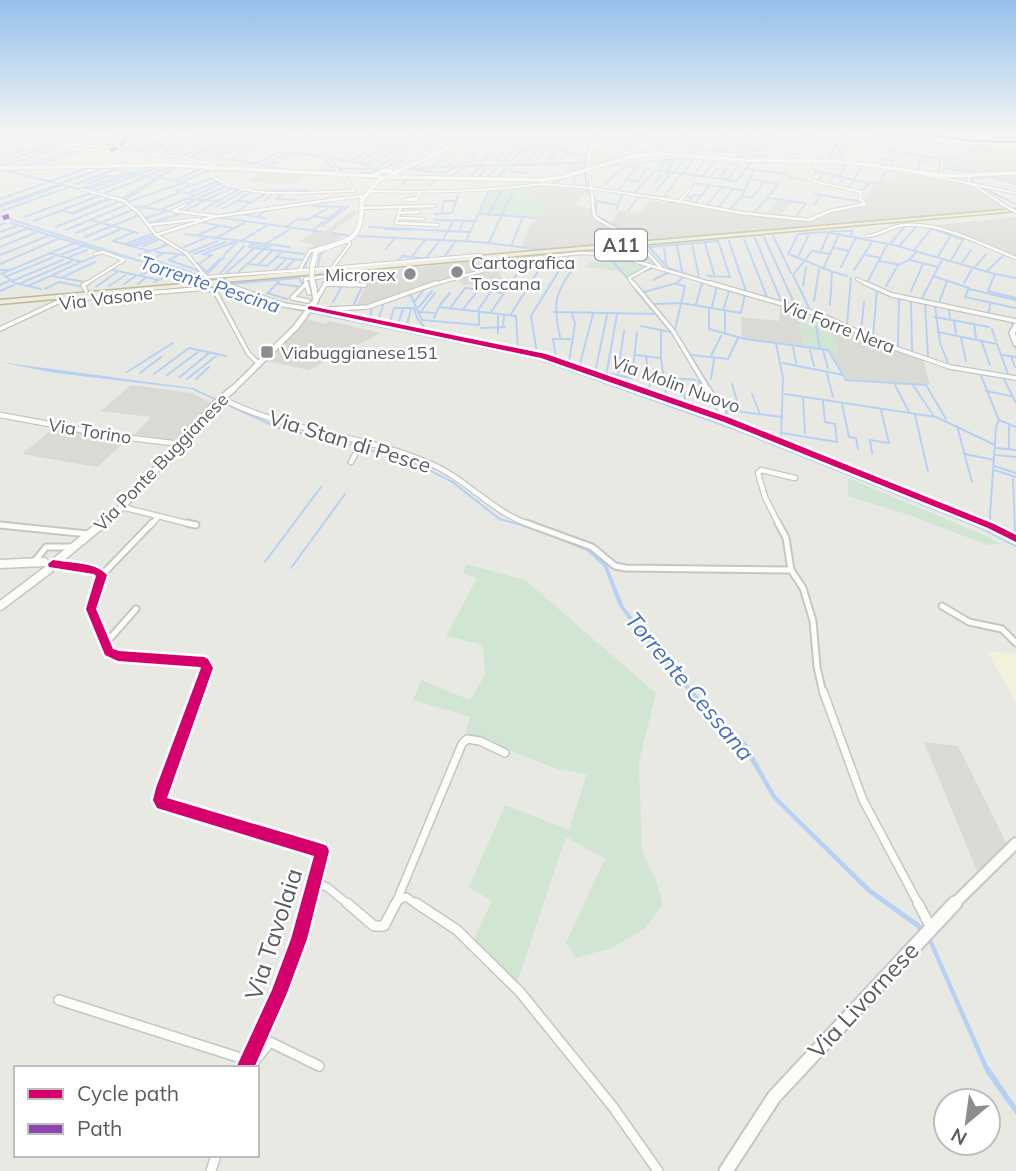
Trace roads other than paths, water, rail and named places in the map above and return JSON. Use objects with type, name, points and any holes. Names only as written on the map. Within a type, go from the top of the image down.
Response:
[{"type":"highway","name":"A11","points":[[0,301],[1016,211]]},
{"type":"main road","points":[[316,300],[312,268],[316,251],[346,241],[362,224],[362,197],[370,187]]},
{"type":"main road","name":"Via Ponte Buggianese","points":[[72,550],[122,507],[218,400],[259,364],[316,300]]},
{"type":"main road","points":[[1016,323],[1013,333],[1016,343]]},
{"type":"main road","points":[[0,606],[21,589],[43,565],[72,550]]},
{"type":"main road","points":[[5,564],[43,565]]},
{"type":"main road","name":"Via Livornese","points":[[726,1171],[774,1097],[930,928],[1016,843]]},
{"type":"street","points":[[226,187],[253,190],[355,191]]},
{"type":"street","points":[[351,187],[362,197]]},
{"type":"street","points":[[368,191],[391,194],[490,187]]},
{"type":"street","points":[[578,187],[738,213],[809,220],[830,211],[865,204],[860,201],[863,193],[834,187]]},
{"type":"street","points":[[976,187],[1016,211]]},
{"type":"street","points":[[984,187],[1016,194]]},
{"type":"street","points":[[589,188],[597,219],[636,240],[661,268]]},
{"type":"street","points":[[81,189],[124,201],[156,235],[179,247],[206,277],[481,255]]},
{"type":"street","points":[[680,202],[690,189]]},
{"type":"street","points":[[405,200],[416,200],[419,193]]},
{"type":"street","points":[[149,225],[362,197]]},
{"type":"street","points":[[185,205],[173,211],[218,216]]},
{"type":"street","points":[[361,208],[434,206]]},
{"type":"street","points":[[401,207],[396,223],[438,225]]},
{"type":"street","points":[[399,213],[419,212]]},
{"type":"street","points":[[156,235],[213,217]]},
{"type":"street","points":[[397,218],[423,219]]},
{"type":"street","points":[[867,236],[874,236],[884,226],[919,223],[1016,258]]},
{"type":"street","points":[[299,271],[314,248],[346,241],[350,244],[332,268]]},
{"type":"street","points":[[86,290],[83,285],[124,260],[105,252],[95,254]]},
{"type":"street","name":"Via Forre Nera","points":[[206,277],[284,305],[334,310],[368,307],[438,282],[474,275],[528,258],[584,252],[611,254],[821,316],[889,346],[950,367],[1016,378]]},
{"type":"street","points":[[652,266],[629,278],[673,331],[727,420]]},
{"type":"street","points":[[309,293],[303,280],[306,278],[344,275],[344,285]]},
{"type":"street","points":[[316,300],[330,276]]},
{"type":"street","points":[[858,279],[892,295],[1016,323]]},
{"type":"street","points":[[326,284],[365,285]]},
{"type":"street","points":[[305,285],[292,298],[308,300]]},
{"type":"street","name":"Via Vasone","points":[[0,329],[60,301],[210,288],[216,293],[251,357],[259,364]]},
{"type":"street","name":"Via Molin Nuovo","points":[[310,308],[543,356],[727,420],[991,526],[1016,539]]},
{"type":"street","name":"Via Stan di Pesce","points":[[218,400],[288,425],[352,439],[436,466],[513,519],[592,547],[615,566],[791,570]]},
{"type":"street","name":"Via Torino","points":[[0,415],[114,436],[180,444]]},
{"type":"street","points":[[351,462],[360,448],[352,439]]},
{"type":"street","points":[[795,478],[770,471],[761,470],[758,473],[765,497],[786,538],[791,570],[803,588],[813,621],[817,667],[827,708],[850,769],[877,828],[930,928]]},
{"type":"street","points":[[122,507],[196,525]]},
{"type":"street","points":[[136,610],[104,645],[91,609],[102,575],[158,517]]},
{"type":"street","points":[[0,525],[91,535]]},
{"type":"street","name":"Via Ponte Buggianese","points":[[43,565],[46,547],[72,550]]},
{"type":"street","points":[[43,565],[97,571],[102,575]]},
{"type":"street","points":[[942,606],[969,622],[1002,629],[1016,643]]},
{"type":"street","name":"Via Tavolaia","points":[[104,645],[109,652],[118,656],[204,663],[207,668],[160,800],[162,803],[322,851],[299,939],[279,993],[247,1065]]},
{"type":"street","points":[[314,882],[327,887],[378,927],[388,922],[462,744],[467,739],[480,741],[505,753]]},
{"type":"street","points":[[397,901],[407,897],[457,930],[520,992],[612,1107],[658,1171]]},
{"type":"street","points":[[59,1000],[247,1065],[270,1042],[319,1066]]},
{"type":"water","points":[[0,362],[193,388],[281,428],[328,437],[417,463],[453,481],[500,518],[535,528],[594,551],[607,565],[624,607],[710,711],[746,743],[776,796],[871,889],[919,923],[930,935],[987,1064],[1016,1106],[1016,1115],[1002,1095],[1002,1087],[996,1087],[986,1073],[928,941],[917,928],[867,892],[773,799],[741,745],[705,712],[631,623],[618,604],[604,567],[587,551],[532,529],[499,520],[452,483],[423,468],[351,445],[280,430],[191,389],[55,373]]},
{"type":"waterway","points":[[0,199],[35,187]]},
{"type":"waterway","points":[[0,205],[52,187]]},
{"type":"waterway","points":[[0,207],[57,187]]},
{"type":"waterway","points":[[70,187],[83,190]]},
{"type":"waterway","points":[[83,189],[89,187]]},
{"type":"waterway","points":[[90,189],[97,187]]},
{"type":"waterway","points":[[95,191],[106,187]]},
{"type":"waterway","points":[[105,193],[121,187]]},
{"type":"waterway","points":[[122,199],[142,187]]},
{"type":"waterway","points":[[125,200],[146,187]]},
{"type":"waterway","points":[[128,202],[172,187]]},
{"type":"waterway","points":[[162,209],[196,195],[176,191],[188,187]]},
{"type":"waterway","points":[[191,192],[204,187]]},
{"type":"waterway","points":[[198,194],[213,187]]},
{"type":"waterway","points":[[197,199],[224,187]]},
{"type":"waterway","points":[[635,192],[640,187]]},
{"type":"waterway","points":[[657,190],[660,187]]},
{"type":"waterway","points":[[664,197],[672,187]]},
{"type":"waterway","points":[[695,203],[708,187]]},
{"type":"waterway","points":[[719,187],[742,190]]},
{"type":"waterway","points":[[742,196],[746,187]]},
{"type":"waterway","points":[[742,196],[752,198],[761,187]]},
{"type":"waterway","points":[[754,213],[777,187]]},
{"type":"waterway","points":[[861,191],[865,187]]},
{"type":"waterway","points":[[980,187],[1016,204]]},
{"type":"waterway","points":[[2,211],[66,188]]},
{"type":"waterway","points":[[206,200],[232,188],[244,190]]},
{"type":"waterway","points":[[502,216],[515,188]]},
{"type":"waterway","points":[[585,188],[589,194]]},
{"type":"waterway","points":[[596,188],[660,197]]},
{"type":"waterway","points":[[707,205],[721,188]]},
{"type":"waterway","points":[[466,241],[490,189]]},
{"type":"waterway","points":[[489,213],[503,189]]},
{"type":"waterway","points":[[719,207],[733,189]]},
{"type":"waterway","points":[[202,210],[238,190]]},
{"type":"waterway","points":[[216,207],[245,190]]},
{"type":"waterway","points":[[260,191],[308,190]]},
{"type":"waterway","points":[[590,190],[596,201],[596,215],[641,241]]},
{"type":"waterway","points":[[287,191],[276,199],[297,200]]},
{"type":"waterway","points":[[223,209],[252,192]]},
{"type":"waterway","points":[[24,217],[91,193]]},
{"type":"waterway","points":[[143,207],[178,193]]},
{"type":"waterway","points":[[264,201],[274,193]]},
{"type":"waterway","points":[[236,212],[265,194]]},
{"type":"waterway","points":[[814,194],[858,201]]},
{"type":"waterway","points":[[62,210],[101,195]]},
{"type":"waterway","points":[[618,205],[622,195]]},
{"type":"waterway","points":[[628,211],[640,195]]},
{"type":"waterway","points":[[688,202],[694,195],[700,196]]},
{"type":"waterway","points":[[435,214],[452,213],[458,196]]},
{"type":"waterway","points":[[682,200],[685,196],[692,197]]},
{"type":"waterway","points":[[730,209],[742,196]]},
{"type":"waterway","points":[[814,204],[820,197]]},
{"type":"waterway","points":[[62,210],[71,213],[110,198]]},
{"type":"waterway","points":[[72,214],[112,198]]},
{"type":"waterway","points":[[768,198],[806,203],[796,217]]},
{"type":"waterway","points":[[188,199],[206,200]]},
{"type":"waterway","points":[[183,212],[206,200]]},
{"type":"waterway","points":[[206,200],[217,201]]},
{"type":"waterway","points":[[56,227],[120,201]]},
{"type":"waterway","points":[[112,226],[139,215],[122,201]]},
{"type":"waterway","points":[[187,204],[193,201]]},
{"type":"waterway","points":[[239,201],[251,202]]},
{"type":"waterway","points":[[442,212],[444,201],[455,201]]},
{"type":"waterway","points":[[597,201],[618,205]]},
{"type":"waterway","points":[[66,230],[126,205]]},
{"type":"waterway","points":[[616,210],[618,205]]},
{"type":"waterway","points":[[133,206],[143,207]]},
{"type":"waterway","points":[[313,206],[343,207],[313,230]]},
{"type":"waterway","points":[[322,226],[348,206]]},
{"type":"waterway","points":[[143,207],[196,215]]},
{"type":"waterway","points":[[286,227],[298,219],[307,220],[327,209]]},
{"type":"waterway","points":[[34,221],[62,210]]},
{"type":"waterway","points":[[101,223],[132,210]]},
{"type":"waterway","points":[[258,216],[268,210]]},
{"type":"waterway","points":[[146,218],[164,212]]},
{"type":"waterway","points":[[144,217],[150,223],[180,214]]},
{"type":"waterway","points":[[241,214],[265,218]]},
{"type":"waterway","points":[[480,214],[502,216]]},
{"type":"waterway","name":"Torrente Pescina","points":[[0,216],[202,281]]},
{"type":"waterway","points":[[489,242],[502,216]]},
{"type":"waterway","points":[[502,216],[537,218]]},
{"type":"waterway","points":[[216,217],[286,227]]},
{"type":"waterway","points":[[316,217],[328,218]]},
{"type":"waterway","points":[[512,244],[522,219]]},
{"type":"waterway","points":[[91,220],[101,223]]},
{"type":"waterway","points":[[434,220],[464,221]]},
{"type":"waterway","points":[[459,231],[464,221]]},
{"type":"waterway","points":[[464,221],[475,221]]},
{"type":"waterway","points":[[201,222],[233,228]]},
{"type":"waterway","points":[[448,231],[453,222]]},
{"type":"waterway","points":[[0,225],[5,223]]},
{"type":"waterway","name":"Torrente Pescina","points":[[11,223],[60,238]]},
{"type":"waterway","points":[[76,233],[101,223]]},
{"type":"waterway","points":[[101,223],[112,226]]},
{"type":"waterway","points":[[216,238],[244,223]]},
{"type":"waterway","points":[[147,225],[154,236],[162,240]]},
{"type":"waterway","points":[[0,232],[16,226]]},
{"type":"waterway","points":[[85,237],[112,226]]},
{"type":"waterway","points":[[112,226],[138,233]]},
{"type":"waterway","points":[[198,235],[219,226]]},
{"type":"waterway","points":[[241,241],[266,226]]},
{"type":"waterway","points":[[891,243],[905,226]]},
{"type":"waterway","points":[[900,245],[917,226]]},
{"type":"waterway","points":[[286,227],[323,232]]},
{"type":"waterway","points":[[369,227],[448,231]]},
{"type":"waterway","points":[[931,228],[963,240],[951,260]]},
{"type":"waterway","points":[[0,239],[26,229]]},
{"type":"waterway","points":[[385,229],[411,230]]},
{"type":"waterway","points":[[915,249],[931,229]]},
{"type":"waterway","points":[[95,240],[119,230]]},
{"type":"waterway","points":[[267,243],[289,230]]},
{"type":"waterway","points":[[442,240],[448,231]]},
{"type":"waterway","points":[[448,231],[469,232]]},
{"type":"waterway","points":[[831,231],[853,231],[851,235]]},
{"type":"waterway","points":[[0,247],[37,232]]},
{"type":"waterway","points":[[134,232],[113,241],[150,251]]},
{"type":"waterway","points":[[804,261],[788,254],[798,234],[825,232]]},
{"type":"waterway","points":[[826,232],[839,234]]},
{"type":"waterway","points":[[332,233],[352,236]]},
{"type":"waterway","points":[[125,244],[152,234]]},
{"type":"waterway","points":[[185,234],[216,238]]},
{"type":"waterway","points":[[799,255],[809,234]]},
{"type":"waterway","points":[[821,251],[828,234]]},
{"type":"waterway","points":[[830,254],[839,234]]},
{"type":"waterway","points":[[839,234],[856,238]]},
{"type":"waterway","points":[[0,255],[48,236]]},
{"type":"waterway","points":[[358,236],[442,240]]},
{"type":"waterway","points":[[773,236],[791,273]]},
{"type":"waterway","points":[[130,245],[152,237]]},
{"type":"waterway","points":[[764,237],[795,305]]},
{"type":"waterway","points":[[938,256],[950,237]]},
{"type":"waterway","points":[[0,264],[60,238]]},
{"type":"waterway","name":"Torrente Pescina","points":[[60,238],[101,251]]},
{"type":"waterway","points":[[184,247],[206,238]]},
{"type":"waterway","points":[[216,238],[241,241]]},
{"type":"waterway","points":[[755,238],[782,303]]},
{"type":"waterway","points":[[849,251],[856,238]]},
{"type":"waterway","points":[[856,238],[917,251]]},
{"type":"waterway","points":[[135,246],[154,239]]},
{"type":"waterway","points":[[386,249],[394,239]]},
{"type":"waterway","points":[[744,239],[767,297]]},
{"type":"waterway","points":[[143,246],[158,240]]},
{"type":"waterway","points":[[413,255],[425,240]]},
{"type":"waterway","points":[[442,240],[545,250]]},
{"type":"waterway","points":[[190,252],[218,241]]},
{"type":"waterway","points":[[241,241],[290,247]]},
{"type":"waterway","points":[[426,258],[439,241]]},
{"type":"waterway","points":[[707,276],[730,277],[718,241],[649,247],[668,268],[707,281]]},
{"type":"waterway","points":[[729,241],[746,291]]},
{"type":"waterway","points":[[194,254],[226,242]]},
{"type":"waterway","points":[[206,253],[235,242]]},
{"type":"waterway","points":[[224,255],[237,242]]},
{"type":"waterway","points":[[444,257],[455,242]]},
{"type":"waterway","points":[[854,270],[872,242]]},
{"type":"waterway","points":[[50,253],[74,243]]},
{"type":"waterway","points":[[159,248],[167,243]]},
{"type":"waterway","points":[[252,243],[249,247],[304,254]]},
{"type":"waterway","points":[[705,243],[714,274]]},
{"type":"waterway","points":[[159,248],[170,244]]},
{"type":"waterway","points":[[692,244],[699,277]]},
{"type":"waterway","points":[[253,245],[270,247]]},
{"type":"waterway","points":[[677,245],[682,271]]},
{"type":"waterway","points":[[880,258],[887,245]]},
{"type":"waterway","points":[[60,255],[84,246]]},
{"type":"waterway","points":[[218,276],[244,246]]},
{"type":"waterway","points":[[139,255],[159,248]]},
{"type":"waterway","points":[[664,248],[666,264]]},
{"type":"waterway","points":[[835,248],[849,251]]},
{"type":"waterway","points":[[233,274],[226,273],[253,249]]},
{"type":"waterway","points":[[69,257],[87,250]]},
{"type":"waterway","points":[[236,274],[263,250]]},
{"type":"waterway","points":[[318,267],[320,255],[325,250]]},
{"type":"waterway","points":[[962,263],[971,250]]},
{"type":"waterway","points":[[259,264],[272,251]]},
{"type":"waterway","points":[[303,269],[312,251]]},
{"type":"waterway","points":[[804,261],[812,251],[830,254]]},
{"type":"waterway","points":[[841,267],[849,251]]},
{"type":"waterway","points":[[886,286],[898,265],[909,260],[917,251]]},
{"type":"waterway","points":[[917,251],[995,274],[988,291],[1016,298]]},
{"type":"waterway","points":[[156,252],[187,255]]},
{"type":"waterway","points":[[282,252],[276,257],[302,260]]},
{"type":"waterway","points":[[1,274],[50,253]]},
{"type":"waterway","points":[[50,253],[82,262],[100,254]]},
{"type":"waterway","points":[[145,254],[151,259]]},
{"type":"waterway","points":[[151,259],[162,254]]},
{"type":"waterway","points":[[199,264],[212,255],[202,254]]},
{"type":"waterway","points":[[823,268],[830,254]]},
{"type":"waterway","points":[[975,267],[986,254]]},
{"type":"waterway","points":[[607,255],[628,279]]},
{"type":"waterway","points":[[866,255],[880,258]]},
{"type":"waterway","points":[[987,271],[1004,255]]},
{"type":"waterway","points":[[177,256],[169,260],[199,271]]},
{"type":"waterway","points":[[397,261],[403,256],[428,259]]},
{"type":"waterway","points":[[537,353],[531,316],[568,256]]},
{"type":"waterway","points":[[6,277],[54,257]]},
{"type":"waterway","points":[[206,275],[224,257]]},
{"type":"waterway","points":[[268,265],[276,258]]},
{"type":"waterway","points":[[868,281],[880,258]]},
{"type":"waterway","points":[[151,259],[204,277]]},
{"type":"waterway","points":[[197,263],[207,272],[220,259]]},
{"type":"waterway","points":[[275,270],[286,259]]},
{"type":"waterway","points":[[511,314],[542,265],[525,259]]},
{"type":"waterway","points":[[12,281],[63,260]]},
{"type":"waterway","points":[[283,271],[294,260]]},
{"type":"waterway","points":[[910,260],[938,267]]},
{"type":"waterway","points":[[934,276],[942,260]]},
{"type":"waterway","points":[[19,284],[72,261]]},
{"type":"waterway","points":[[491,312],[526,261]]},
{"type":"waterway","points":[[804,261],[823,268]]},
{"type":"waterway","points":[[804,261],[793,275],[810,310]]},
{"type":"waterway","points":[[879,261],[897,264]]},
{"type":"waterway","points":[[62,278],[95,262]]},
{"type":"waterway","points":[[28,286],[79,263]]},
{"type":"waterway","points":[[248,264],[268,266]]},
{"type":"waterway","points":[[911,291],[923,264]]},
{"type":"waterway","points":[[556,312],[559,292],[575,266]]},
{"type":"waterway","points":[[803,286],[806,267]]},
{"type":"waterway","points":[[642,272],[653,268]]},
{"type":"waterway","points":[[823,268],[847,276]]},
{"type":"waterway","points":[[814,301],[819,269]]},
{"type":"waterway","points":[[964,283],[972,269]]},
{"type":"waterway","points":[[0,270],[8,270]]},
{"type":"waterway","points":[[113,270],[159,280]]},
{"type":"waterway","points":[[140,275],[151,270]]},
{"type":"waterway","points":[[96,287],[117,272]]},
{"type":"waterway","points":[[653,280],[669,272]]},
{"type":"waterway","points":[[830,305],[832,272]]},
{"type":"waterway","points":[[2,274],[6,277]]},
{"type":"waterway","points":[[225,277],[261,274]]},
{"type":"waterway","points":[[996,274],[1016,278]]},
{"type":"waterway","points":[[109,286],[126,275]]},
{"type":"waterway","points":[[159,280],[169,275],[183,280]]},
{"type":"waterway","points":[[52,276],[62,278]]},
{"type":"waterway","points":[[124,284],[136,276]]},
{"type":"waterway","points":[[921,300],[934,276]]},
{"type":"waterway","points":[[934,276],[969,288],[965,297],[1016,308]]},
{"type":"waterway","points":[[6,277],[12,281]]},
{"type":"waterway","points":[[644,292],[677,283],[683,277]]},
{"type":"waterway","points":[[62,278],[85,282]]},
{"type":"waterway","points":[[138,284],[145,278]]},
{"type":"waterway","points":[[231,284],[299,278],[307,292]]},
{"type":"waterway","points":[[847,325],[851,278]]},
{"type":"waterway","points":[[154,282],[159,280]]},
{"type":"waterway","points":[[268,293],[280,280]]},
{"type":"waterway","points":[[0,285],[9,281]]},
{"type":"waterway","points":[[12,281],[19,284]]},
{"type":"waterway","points":[[939,303],[947,281]]},
{"type":"waterway","points":[[45,289],[59,282],[79,286]]},
{"type":"waterway","points":[[696,304],[702,283]]},
{"type":"waterway","points":[[19,284],[28,286]]},
{"type":"waterway","points":[[279,284],[301,287]]},
{"type":"waterway","points":[[478,290],[483,284]]},
{"type":"waterway","points":[[491,291],[496,284]]},
{"type":"waterway","points":[[676,284],[685,286],[681,303]]},
{"type":"waterway","points":[[0,291],[14,285]]},
{"type":"waterway","points":[[28,286],[41,289]]},
{"type":"waterway","name":"Torrente Pescina","points":[[218,286],[279,306],[538,359],[734,429],[981,528],[1016,546]]},
{"type":"waterway","points":[[333,302],[342,286]]},
{"type":"waterway","points":[[712,307],[717,286]]},
{"type":"waterway","points":[[354,304],[362,287]]},
{"type":"waterway","points":[[451,307],[465,288]]},
{"type":"waterway","points":[[466,288],[478,290]]},
{"type":"waterway","points":[[425,289],[407,295],[411,296],[422,320],[479,325],[479,313]]},
{"type":"waterway","points":[[635,289],[656,314]]},
{"type":"waterway","points":[[969,289],[1016,300]]},
{"type":"waterway","points":[[464,308],[478,290]]},
{"type":"waterway","points":[[478,290],[491,291]]},
{"type":"waterway","points":[[873,337],[877,290]]},
{"type":"waterway","points":[[415,301],[423,291]]},
{"type":"waterway","points":[[419,307],[432,291]]},
{"type":"waterway","points":[[478,310],[491,291]]},
{"type":"waterway","points":[[491,291],[503,293]]},
{"type":"waterway","points":[[724,308],[729,291]]},
{"type":"waterway","points":[[267,293],[287,299]]},
{"type":"waterway","points":[[422,310],[435,293]]},
{"type":"waterway","points":[[440,305],[450,293]]},
{"type":"waterway","points":[[725,310],[741,313],[745,294]]},
{"type":"waterway","points":[[648,298],[673,329]]},
{"type":"waterway","points":[[898,346],[899,299]]},
{"type":"waterway","points":[[911,300],[912,351]]},
{"type":"waterway","points":[[861,331],[864,302]]},
{"type":"waterway","points":[[378,320],[384,303]]},
{"type":"waterway","points":[[654,304],[681,303]]},
{"type":"waterway","points":[[675,330],[681,303]]},
{"type":"waterway","points":[[681,303],[725,310]]},
{"type":"waterway","points":[[925,304],[928,356]]},
{"type":"waterway","points":[[989,313],[990,304]]},
{"type":"waterway","points":[[935,306],[937,317]]},
{"type":"waterway","points":[[370,318],[372,307]]},
{"type":"waterway","points":[[434,318],[439,307],[516,316],[518,348]]},
{"type":"waterway","points":[[390,322],[394,308],[414,308],[417,318],[426,329]]},
{"type":"waterway","points":[[709,308],[709,329],[725,333]]},
{"type":"waterway","points":[[398,324],[403,309]]},
{"type":"waterway","points":[[407,325],[411,309]]},
{"type":"waterway","points":[[949,309],[950,318]]},
{"type":"waterway","points":[[725,310],[725,333]]},
{"type":"waterway","points":[[419,312],[434,313]]},
{"type":"waterway","points":[[556,312],[656,314]]},
{"type":"waterway","points":[[556,312],[560,337]]},
{"type":"waterway","points":[[569,362],[575,324],[572,313]]},
{"type":"waterway","points":[[580,364],[593,314]]},
{"type":"waterway","points":[[607,371],[617,314]]},
{"type":"waterway","points":[[656,314],[671,332],[721,415]]},
{"type":"waterway","points":[[810,314],[828,320]]},
{"type":"waterway","points":[[596,368],[607,315]]},
{"type":"waterway","points":[[498,316],[498,327]]},
{"type":"waterway","points":[[503,325],[504,316]]},
{"type":"waterway","points":[[937,317],[974,324]]},
{"type":"waterway","points":[[937,317],[939,332]]},
{"type":"waterway","points":[[1012,324],[1016,318]]},
{"type":"waterway","points":[[954,321],[956,333]]},
{"type":"waterway","points":[[974,324],[989,327]]},
{"type":"waterway","points":[[974,324],[976,338]]},
{"type":"waterway","points":[[641,326],[661,330]]},
{"type":"waterway","points":[[816,326],[820,349]]},
{"type":"waterway","points":[[481,328],[498,327]]},
{"type":"waterway","points":[[498,327],[498,333]]},
{"type":"waterway","points":[[498,327],[505,327]]},
{"type":"waterway","points":[[992,329],[996,341]]},
{"type":"waterway","points":[[661,330],[670,332]]},
{"type":"waterway","points":[[661,330],[661,358],[666,394]]},
{"type":"waterway","points":[[618,373],[624,331]]},
{"type":"waterway","points":[[594,371],[632,378],[637,332]]},
{"type":"waterway","points":[[939,332],[981,341]]},
{"type":"waterway","points":[[939,332],[948,363]]},
{"type":"waterway","points":[[725,333],[776,343]]},
{"type":"waterway","points":[[677,334],[729,417],[818,453]]},
{"type":"waterway","points":[[1010,334],[1016,349]]},
{"type":"waterway","points":[[711,356],[721,336]]},
{"type":"waterway","points":[[691,355],[728,359],[738,338]]},
{"type":"waterway","points":[[961,338],[966,361]]},
{"type":"waterway","points":[[556,358],[553,339],[570,339]]},
{"type":"waterway","points":[[981,341],[997,344],[1008,374]]},
{"type":"waterway","points":[[981,341],[990,365]]},
{"type":"waterway","points":[[127,372],[173,343]]},
{"type":"waterway","points":[[776,343],[820,349]]},
{"type":"waterway","points":[[776,343],[783,378],[782,417]]},
{"type":"waterway","points":[[793,347],[796,363]]},
{"type":"waterway","points":[[154,374],[189,348],[226,356]]},
{"type":"waterway","points":[[820,349],[828,350],[843,375]]},
{"type":"waterway","points":[[810,350],[814,366]]},
{"type":"waterway","points":[[823,350],[828,368]]},
{"type":"waterway","points":[[167,375],[198,352]]},
{"type":"waterway","points":[[180,377],[209,353]]},
{"type":"waterway","points":[[635,355],[646,356]]},
{"type":"waterway","points":[[1003,355],[1011,356]]},
{"type":"waterway","points":[[187,379],[216,356]]},
{"type":"waterway","points":[[646,356],[660,358]]},
{"type":"waterway","points":[[646,356],[650,387]]},
{"type":"waterway","points":[[1011,356],[1016,357]]},
{"type":"waterway","points":[[1011,356],[1015,367]]},
{"type":"waterway","points":[[140,373],[161,357]]},
{"type":"waterway","points":[[711,379],[714,359]]},
{"type":"waterway","points":[[783,363],[843,375]]},
{"type":"waterway","points":[[196,379],[209,367]]},
{"type":"waterway","points":[[958,370],[994,376]]},
{"type":"waterway","points":[[827,374],[833,397]]},
{"type":"waterway","points":[[843,375],[846,380],[926,385],[946,419]]},
{"type":"waterway","points":[[981,376],[987,391]]},
{"type":"waterway","points":[[664,377],[696,380]]},
{"type":"waterway","points":[[1003,377],[1016,403]]},
{"type":"waterway","points":[[682,379],[685,399]]},
{"type":"waterway","points":[[699,381],[702,401]]},
{"type":"waterway","points":[[732,384],[740,411]]},
{"type":"waterway","points":[[895,385],[909,412]]},
{"type":"waterway","points":[[913,385],[933,415]]},
{"type":"waterway","points":[[987,391],[1011,396]]},
{"type":"waterway","points":[[987,391],[999,420]]},
{"type":"waterway","points":[[752,394],[760,414]]},
{"type":"waterway","points":[[785,394],[936,417],[957,427]]},
{"type":"waterway","points":[[803,398],[805,433]]},
{"type":"waterway","points":[[782,433],[837,442],[835,424],[825,422],[823,401]]},
{"type":"waterway","points":[[842,404],[849,437],[856,438],[858,449]]},
{"type":"waterway","points":[[726,410],[782,417]]},
{"type":"waterway","points":[[872,453],[870,440],[889,443],[881,410]]},
{"type":"waterway","points":[[915,415],[928,472]]},
{"type":"waterway","points":[[781,437],[782,417]]},
{"type":"waterway","points":[[995,445],[999,420]]},
{"type":"waterway","points":[[999,420],[1016,427]]},
{"type":"waterway","points":[[1009,426],[1009,449]]},
{"type":"waterway","points":[[957,427],[995,445]]},
{"type":"waterway","points":[[957,427],[972,482]]},
{"type":"waterway","points":[[994,460],[995,445]]},
{"type":"waterway","points":[[996,448],[1016,450]]},
{"type":"waterway","points":[[965,454],[994,460]]},
{"type":"waterway","points":[[996,455],[1016,457]]},
{"type":"waterway","points":[[994,460],[990,523],[996,526]]},
{"type":"waterway","points":[[994,466],[1016,473]]},
{"type":"waterway","points":[[994,470],[1016,477]]},
{"type":"waterway","points":[[1013,479],[1015,531]]},
{"type":"waterway","points":[[265,562],[321,487]]},
{"type":"waterway","points":[[291,568],[345,494]]},
{"type":"place","name":"Cartografica Toscana","points":[[457,272]]},
{"type":"place","name":"Microrex","points":[[410,274]]},
{"type":"place","name":"Viabuggianese151","points":[[267,352]]},
{"type":"water label","name":"Torrente Cessana","points":[[690,686]]}]
